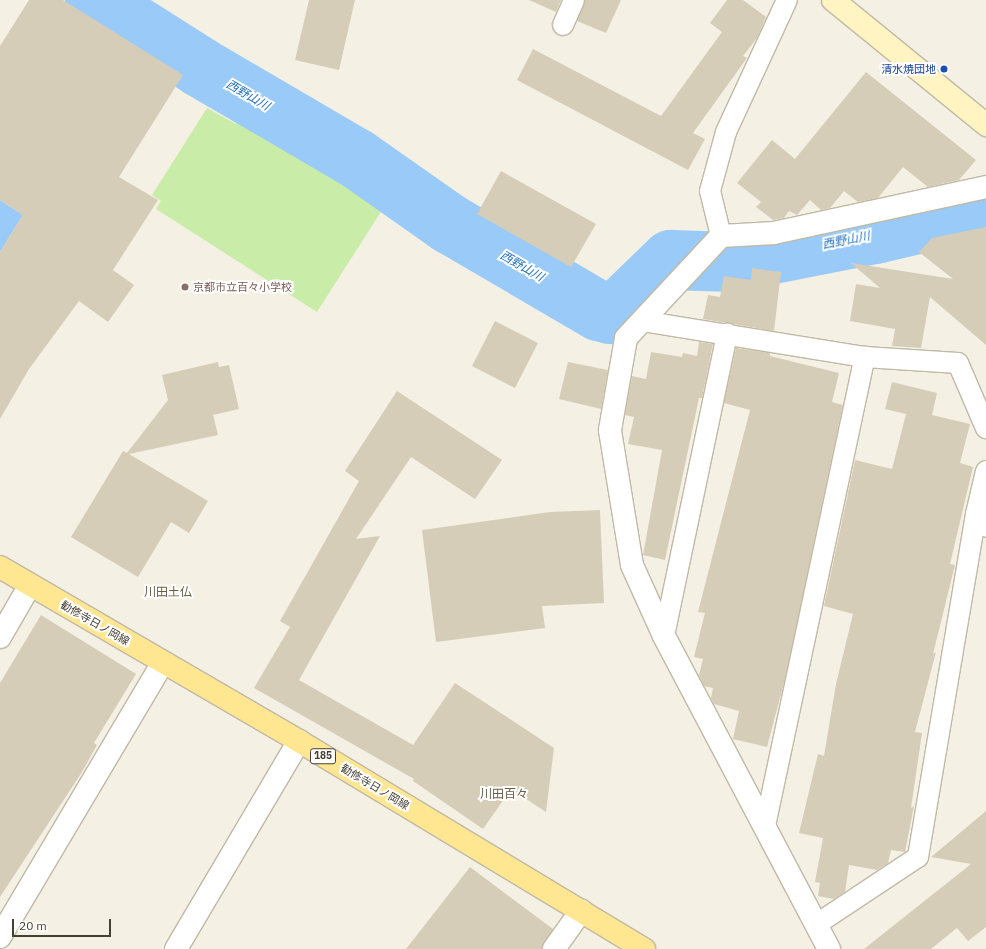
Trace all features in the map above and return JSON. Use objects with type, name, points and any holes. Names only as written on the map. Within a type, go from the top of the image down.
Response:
[{"type":"main road","name":"勧修寺日ノ岡線","points":[[0,567],[299,741],[644,949]]},
{"type":"street","points":[[833,0],[986,125]]},
{"type":"street","points":[[829,949],[664,636],[632,565],[610,430],[626,338],[720,236],[774,233],[986,187]]},
{"type":"street","points":[[0,637],[30,585]]},
{"type":"street","points":[[0,937],[163,663]]},
{"type":"street","points":[[176,949],[299,741]]},
{"type":"street","points":[[554,949],[581,911]]},
{"type":"lane","points":[[563,25],[574,0]]},
{"type":"lane","points":[[720,236],[710,191],[724,139],[787,0]]},
{"type":"lane","points":[[642,321],[865,357],[958,363],[986,428]]},
{"type":"lane","points":[[664,636],[727,334]]},
{"type":"lane","points":[[765,826],[865,357]]},
{"type":"lane","points":[[817,924],[918,857],[981,521],[986,471]]},
{"type":"green space","points":[[251,98],[391,196],[317,312],[156,209],[161,201],[152,195],[207,108],[236,124]]},
{"type":"water","points":[[0,200],[23,215],[0,252]]},
{"type":"building","points":[[29,0],[63,0],[183,75],[119,177],[158,200],[113,270],[134,285],[108,322],[79,301],[29,369],[0,419],[0,252],[23,215],[0,200],[0,46]]},
{"type":"building","points":[[309,0],[355,0],[339,70],[295,60]]},
{"type":"building","points":[[529,0],[561,0],[556,12]]},
{"type":"building","points":[[585,0],[621,0],[606,33],[577,21]]},
{"type":"building","points":[[727,0],[743,0],[766,17],[757,38],[743,56],[747,58],[693,133],[705,139],[688,170],[517,80],[533,49],[661,116],[722,32],[710,23]]},
{"type":"building","points":[[866,72],[976,160],[959,180],[928,187],[903,167],[878,198],[858,202],[844,191],[830,208],[821,210],[810,200],[797,215],[789,211],[784,218],[773,220],[756,207],[761,202],[737,183],[772,140],[795,159]]},
{"type":"building","points":[[501,171],[596,224],[571,267],[477,214]]},
{"type":"building","points":[[986,227],[986,345],[930,297],[921,348],[892,346],[895,329],[850,321],[856,284],[880,288],[851,263],[953,279],[919,252],[932,238]]},
{"type":"building","points":[[752,268],[781,272],[774,331],[703,319],[708,295],[720,297],[724,276],[751,280]]},
{"type":"building","points":[[495,321],[538,343],[515,388],[472,366]]},
{"type":"building","points":[[699,342],[713,344],[702,398],[699,398],[665,560],[643,555],[662,450],[628,444],[634,417],[625,415],[632,376],[646,379],[651,352],[682,357],[683,353],[697,356]]},
{"type":"building","points":[[736,348],[770,353],[770,356],[839,373],[832,402],[843,405],[785,679],[767,747],[733,739],[739,711],[714,704],[711,698],[713,688],[704,686],[699,675],[703,659],[694,657],[705,613],[698,612],[750,410],[724,403]]},
{"type":"building","points":[[218,362],[219,367],[229,365],[239,409],[213,415],[218,435],[129,454],[208,501],[189,533],[171,522],[138,577],[71,537],[123,451],[127,453],[168,400],[162,375]]},
{"type":"building","points":[[568,362],[608,370],[601,409],[559,399]]},
{"type":"building","points":[[892,382],[937,393],[932,415],[970,424],[960,463],[973,467],[950,564],[955,565],[933,654],[936,652],[915,732],[922,733],[911,808],[914,806],[905,852],[891,850],[888,863],[877,870],[849,865],[845,892],[834,899],[818,896],[820,883],[815,882],[823,838],[799,833],[818,754],[824,756],[836,684],[853,614],[824,606],[855,460],[892,469],[906,414],[885,409]]},
{"type":"building","points":[[397,391],[502,460],[475,499],[411,457],[356,539],[380,536],[299,680],[413,745],[455,683],[554,748],[546,812],[511,789],[483,829],[413,781],[414,779],[254,688],[290,627],[280,621],[359,481],[345,471]]},
{"type":"building","points":[[600,510],[604,603],[542,606],[545,628],[436,642],[422,530],[550,512]]},
{"type":"building","points":[[41,615],[136,674],[94,743],[97,745],[82,772],[0,897],[0,683]]},
{"type":"building","points":[[986,811],[986,927],[968,941],[957,928],[931,949],[864,949],[971,864],[931,857]]},
{"type":"building","points":[[470,867],[553,929],[542,949],[406,949]]},
{"type":"waterway","name":"西野山川","points":[[95,0],[200,67],[356,158],[450,224],[599,311],[610,314],[618,311],[671,260],[732,262],[875,234],[986,208]]},
{"type":"place","name":"清水焼団地","points":[[944,69]]},
{"type":"place","name":"京都市立百々小学校","points":[[185,287]]},
{"type":"district","name":"川田土仏","points":[[168,592]]},
{"type":"district","name":"川田百々","points":[[504,794]]}]
